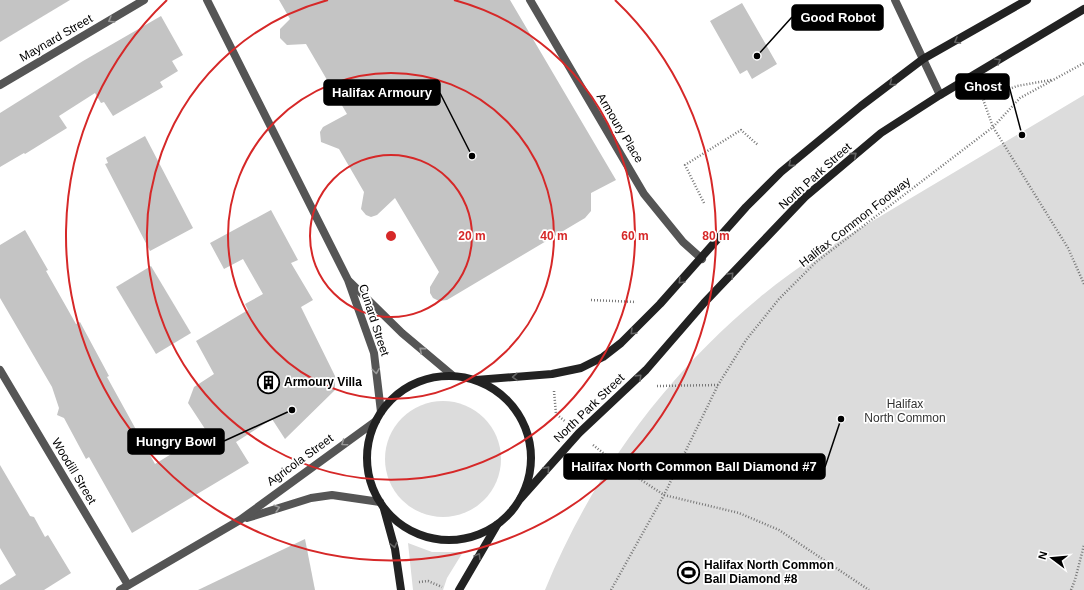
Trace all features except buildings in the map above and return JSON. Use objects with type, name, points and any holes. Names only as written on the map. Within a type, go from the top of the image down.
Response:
[{"type":"main road","name":"North Park Street","points":[[476,380],[552,374],[581,368],[603,357],[615,348],[660,304],[702,259],[746,207],[781,172],[861,106],[923,59],[1027,0]]},
{"type":"main road","name":"North Park Street","points":[[521,498],[579,433],[646,370],[704,303],[805,197],[882,133],[940,95],[1084,9]]},
{"type":"main road","points":[[382,505],[405,526],[417,533],[438,539],[459,539],[480,534],[498,524],[511,512],[521,498],[528,479],[531,458],[529,438],[522,419],[510,402],[495,389],[476,380],[452,375],[425,379],[400,391],[381,412],[376,421],[368,448],[369,476],[382,505],[395,549],[401,590]]},
{"type":"main road","points":[[459,590],[498,524]]},
{"type":"street","name":"Maynard Street","points":[[0,85],[144,0]]},
{"type":"street","points":[[207,0],[348,280]]},
{"type":"street","name":"Armoury Place","points":[[530,0],[644,194],[683,242],[702,259]]},
{"type":"street","points":[[895,0],[940,95]]},
{"type":"street","name":"Cunard Street","points":[[348,280],[402,333],[452,375]]},
{"type":"street","name":"Cunard Street","points":[[348,280],[374,353],[381,412]]},
{"type":"street","name":"Woodill Street","points":[[0,370],[128,585]]},
{"type":"street","name":"Agricola Street","points":[[120,590],[240,520],[376,421]]},
{"type":"street","name":"Agricola Street","points":[[240,520],[311,498],[332,495],[382,505]]},
{"type":"path","name":"Halifax Common Footway","points":[[611,590],[664,495],[718,385],[746,340],[779,299],[816,262],[993,127],[1020,98],[1084,62]]},
{"type":"path","points":[[984,99],[1017,86],[1054,80]]},
{"type":"path","points":[[980,89],[993,127],[1068,248],[1084,284]]},
{"type":"path","points":[[704,203],[685,164],[741,130],[758,145]]},
{"type":"path","points":[[591,300],[625,300],[660,304]]},
{"type":"path","points":[[656,386],[718,385]]},
{"type":"path","points":[[554,390],[556,414],[571,426]]},
{"type":"path","points":[[587,440],[620,466],[664,495],[739,513],[779,530],[869,590]]},
{"type":"path","points":[[1071,590],[1084,545]]},
{"type":"path","points":[[413,582],[428,581],[443,587]]},
{"type":"green space","name":"Halifax North Common","points":[[1084,95],[1084,590],[545,590],[564,548],[585,508],[608,469],[634,431],[662,395],[692,361],[725,328],[776,284],[831,246]]},
{"type":"green space","points":[[443,401],[465,405],[484,418],[497,437],[501,459],[497,481],[484,500],[465,513],[443,517],[421,513],[402,500],[389,481],[385,459],[389,437],[402,418],[421,405]]},
{"type":"green space","points":[[408,543],[432,552],[463,552],[447,578],[443,590],[413,590]]},
{"type":"place","name":"Good Robot","points":[[757,56]]},
{"type":"place","name":"Ghost","points":[[1022,135]]},
{"type":"place","name":"Halifax Armoury","points":[[472,156]]},
{"type":"place","name":"Armoury Villa","points":[[268,382]]},
{"type":"place","name":"Hungry Bowl","points":[[292,410]]},
{"type":"place","name":"Halifax North Common Ball Diamond #7","points":[[841,419]]},
{"type":"place","name":"Halifax North Common Ball Diamond #8","points":[[689,572]]}]
